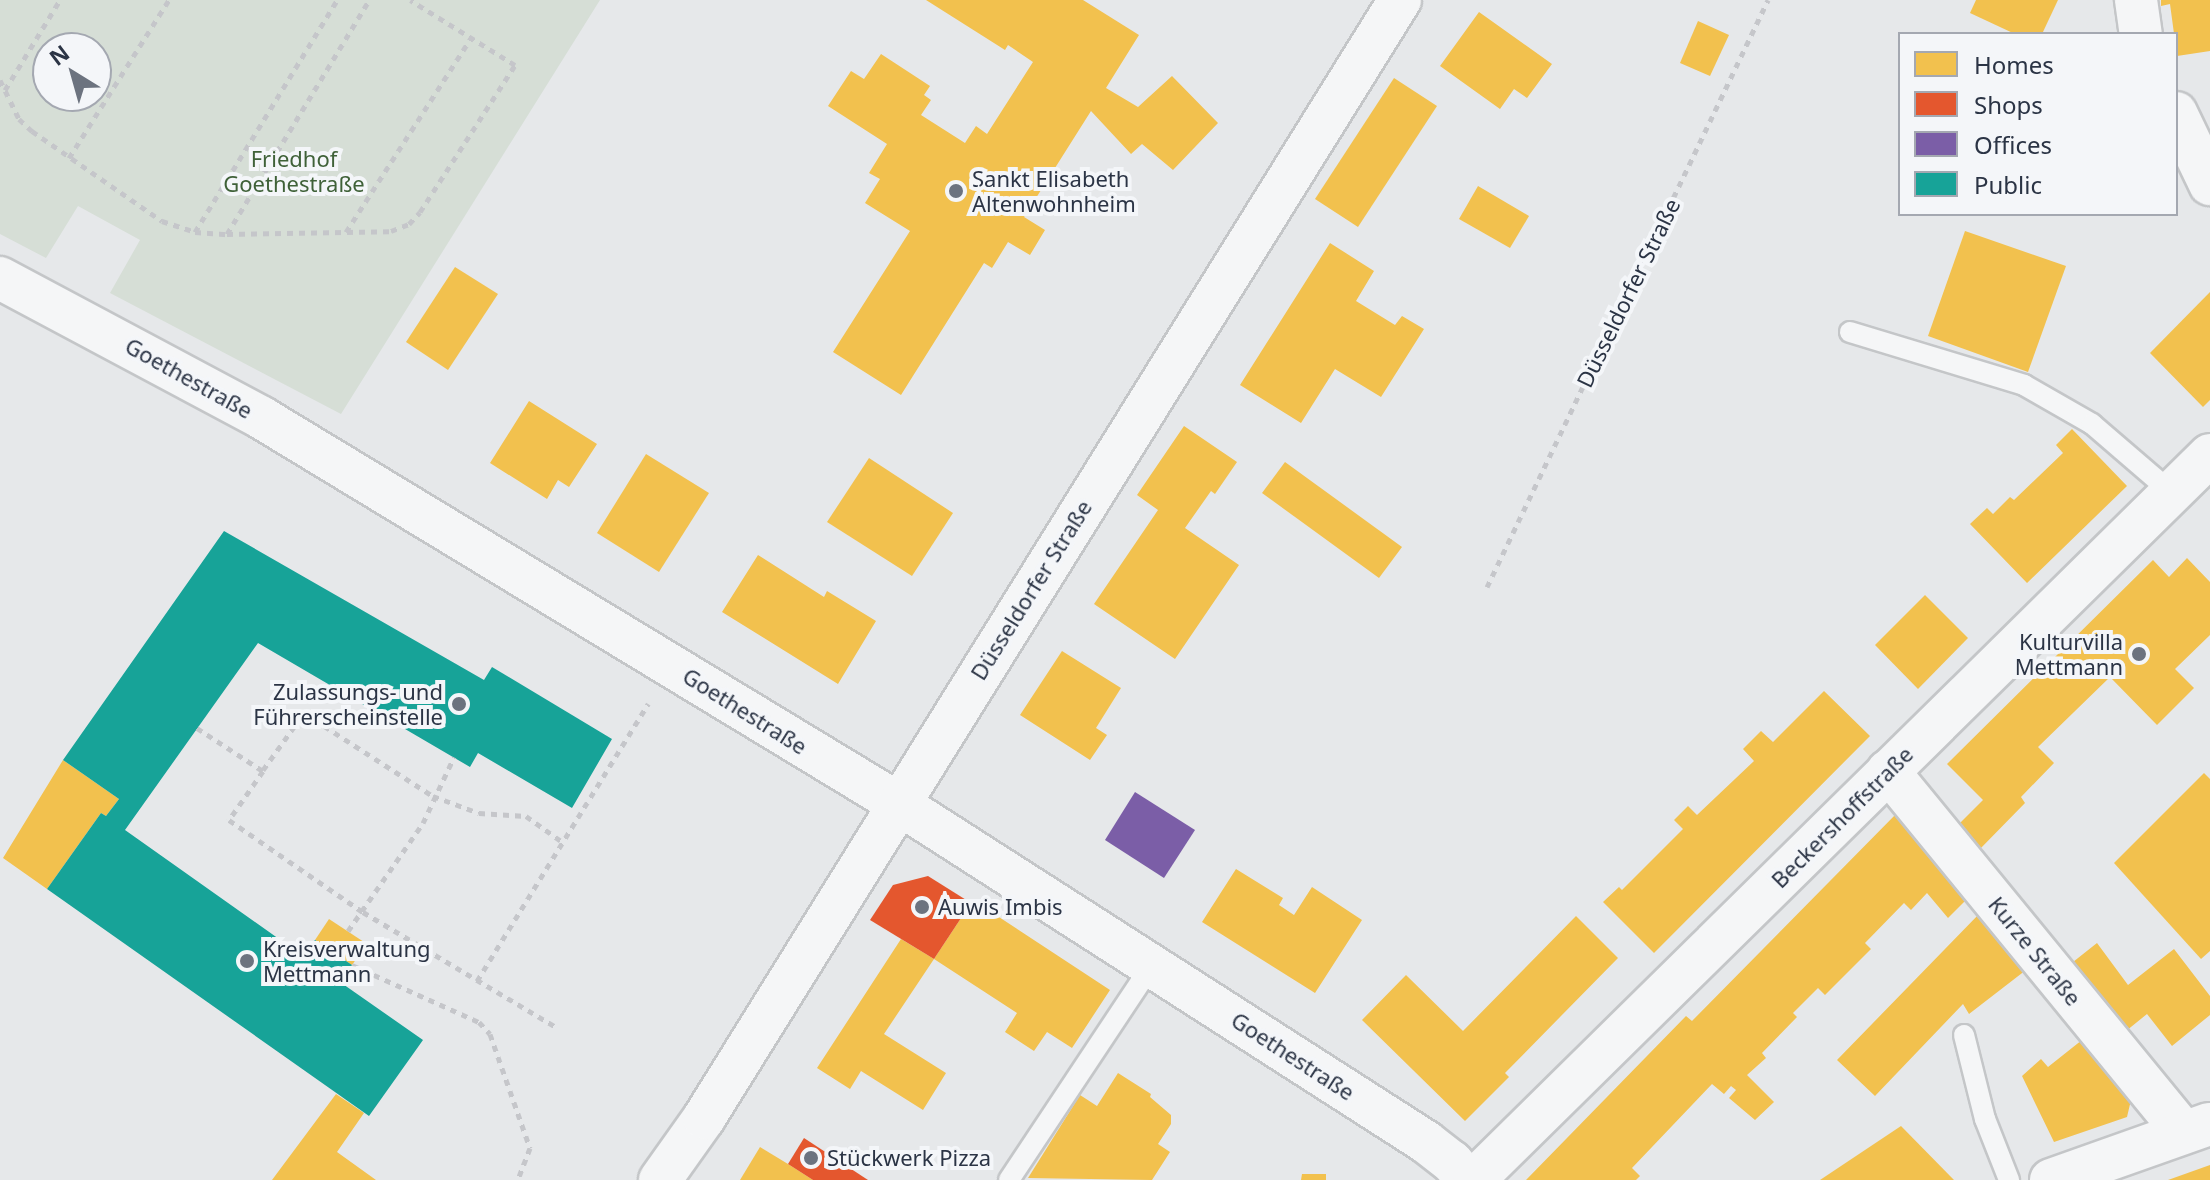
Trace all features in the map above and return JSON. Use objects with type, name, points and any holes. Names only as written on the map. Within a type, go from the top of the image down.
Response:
[{"type":"street","name":"Düsseldorfer Straße","points":[[660,1180],[704,1118],[1400,0]]},
{"type":"street","points":[[2136,0],[2141,32]]},
{"type":"street","points":[[2178,117],[2210,184]]},
{"type":"street","name":"Goethestraße","points":[[4,286],[262,418],[899,804],[1426,1142],[1452,1162],[1467,1180]]},
{"type":"street","name":"Beckershoffstraße","points":[[1474,1180],[2210,455]]},
{"type":"street","name":"Kurze Straße","points":[[1888,771],[2196,1128]]},
{"type":"street","points":[[2051,1180],[2196,1128]]},
{"type":"lane","points":[[1850,332],[2024,385],[2092,424],[2171,492]]},
{"type":"lane","points":[[1009,1180],[1152,965]]},
{"type":"lane","points":[[1964,1035],[1985,1119],[2009,1180]]},
{"type":"path","points":[[5,90],[60,0]]},
{"type":"path","points":[[69,158],[169,0]]},
{"type":"path","points":[[195,232],[337,0]]},
{"type":"path","points":[[227,234],[369,0]]},
{"type":"path","points":[[0,80],[19,119],[69,158],[162,221],[195,232],[227,234],[345,233],[400,228],[420,212],[433,194],[515,65],[410,0]]},
{"type":"path","name":"Düsseldorfer Straße","points":[[1487,587],[1768,0]]},
{"type":"path","points":[[345,233],[471,38]]},
{"type":"path","points":[[477,981],[561,841],[673,666]]},
{"type":"path","points":[[556,1027],[363,912],[229,820],[304,713],[433,796],[479,813],[526,816],[561,841]]},
{"type":"path","points":[[197,728],[263,771]]},
{"type":"path","points":[[348,931],[423,823],[433,796],[454,757]]},
{"type":"path","points":[[352,965],[479,1022],[490,1034],[530,1148],[518,1180]]},
{"type":"green space","name":"Friedhof Goethestraße","points":[[0,0],[600,0],[341,414],[110,293],[140,240],[78,206],[46,258],[0,234]]},
{"type":"building: Homes","name":"Sankt Elisabeth Altenwohnheim","points":[[926,0],[1083,0],[1139,35],[1106,88],[1138,107],[1172,76],[1218,123],[1173,170],[1142,144],[1131,154],[1091,111],[1024,217],[1045,230],[1030,255],[1008,242],[992,268],[984,263],[901,395],[833,352],[910,231],[865,203],[880,179],[869,173],[887,144],[828,106],[851,71],[864,79],[881,54],[930,86],[924,95],[931,100],[921,115],[965,143],[976,126],[987,134],[1033,62],[1008,45],[1005,50]]},
{"type":"building: Homes","points":[[1976,0],[2058,0],[2043,32],[2011,32],[1970,13]]},
{"type":"building: Homes","points":[[2161,0],[2210,0],[2210,51],[2178,56],[2178,32],[2174,32],[2170,4],[2161,6]]},
{"type":"building: Homes","points":[[1479,12],[1552,64],[1527,98],[1514,89],[1500,109],[1440,66]]},
{"type":"building: Homes","points":[[1698,21],[1729,35],[1710,76],[1680,63]]},
{"type":"building: Homes","points":[[1394,78],[1437,106],[1358,227],[1315,199]]},
{"type":"building: Homes","points":[[1478,186],[1529,216],[1510,248],[1459,219]]},
{"type":"building: Homes","points":[[1965,231],[2066,266],[2028,372],[1928,336]]},
{"type":"building: Homes","points":[[1330,243],[1374,271],[1356,301],[1395,325],[1402,316],[1424,329],[1381,397],[1335,369],[1301,423],[1240,385]]},
{"type":"building: Homes","points":[[455,267],[498,294],[448,370],[406,342]]},
{"type":"building: Homes","points":[[2210,292],[2210,400],[2203,407],[2150,353]]},
{"type":"building: Homes","points":[[529,401],[597,444],[569,487],[558,480],[547,499],[490,463]]},
{"type":"building: Homes","points":[[1184,426],[1237,462],[1215,494],[1211,491],[1185,528],[1239,565],[1175,659],[1094,604],[1158,510],[1137,495]]},
{"type":"building: Homes","points":[[2072,429],[2127,486],[2027,583],[1970,524],[1987,508],[1993,514],[2010,497],[2014,500],[2063,453],[2056,445]]},
{"type":"building: Homes","points":[[646,454],[709,493],[659,572],[597,533]]},
{"type":"building: Homes","points":[[869,458],[953,513],[912,576],[827,522]]},
{"type":"building: Homes","points":[[1285,462],[1402,547],[1379,578],[1262,493]]},
{"type":"building: Homes","points":[[758,555],[824,597],[827,591],[876,621],[838,684],[722,612]]},
{"type":"building: Homes","points":[[2187,558],[2210,582],[2210,635],[2175,669],[2194,688],[2157,725],[2110,677],[2038,747],[2054,763],[2021,797],[2025,803],[1979,850],[1958,825],[1983,800],[1947,764],[2153,560],[2169,577]]},
{"type":"building: Homes","points":[[1925,595],[1968,638],[1918,689],[1875,645]]},
{"type":"building: Homes","points":[[1062,651],[1121,688],[1096,728],[1107,735],[1090,760],[1020,715]]},
{"type":"building: Homes","points":[[1824,691],[1870,736],[1654,953],[1603,902],[1619,887],[1622,890],[1683,829],[1674,820],[1688,806],[1697,815],[1754,761],[1743,749],[1761,731],[1773,742]]},
{"type":"building: Homes","points":[[63,760],[119,799],[106,816],[101,813],[47,889],[3,858]]},
{"type":"building: Homes","points":[[2204,773],[2210,779],[2210,951],[2201,959],[2114,863]]},
{"type":"building: Homes","points":[[1897,813],[1967,899],[1948,918],[1927,893],[1911,910],[1904,903],[1865,943],[1871,949],[1825,995],[1818,988],[1793,1013],[1797,1017],[1762,1053],[1766,1058],[1747,1075],[1774,1102],[1755,1120],[1729,1098],[1736,1090],[1731,1086],[1724,1094],[1712,1084],[1632,1168],[1640,1176],[1636,1180],[1526,1180],[1686,1016],[1692,1021]]},
{"type":"building: Homes","points":[[1236,869],[1283,898],[1279,905],[1294,915],[1312,887],[1362,920],[1315,993],[1202,922]]},
{"type":"building: Homes","points":[[973,900],[1110,990],[1072,1048],[1047,1032],[1034,1051],[1005,1032],[1017,1013],[934,959]]},
{"type":"building: Homes","points":[[1980,913],[2026,970],[1969,1014],[1963,1004],[1875,1096],[1837,1060]]},
{"type":"building: Homes","points":[[1576,916],[1618,958],[1505,1073],[1509,1077],[1465,1121],[1362,1020],[1406,975],[1463,1031]]},
{"type":"building: Homes","points":[[329,919],[367,944],[352,965],[315,940]]},
{"type":"building: Homes","points":[[901,939],[934,959],[884,1034],[946,1073],[923,1110],[861,1071],[850,1089],[817,1068]]},
{"type":"building: Homes","points":[[2097,943],[2128,985],[2174,949],[2210,996],[2210,1015],[2172,1046],[2147,1014],[2126,1031],[2073,962]]},
{"type":"building: Homes","points":[[2082,1040],[2131,1100],[2127,1117],[2054,1142],[2022,1076],[2041,1059],[2048,1067]]},
{"type":"building: Homes","points":[[1118,1073],[1151,1094],[1150,1097],[1171,1115],[1171,1124],[1158,1144],[1170,1152],[1152,1180],[1028,1178],[1080,1095],[1097,1106]]},
{"type":"building: Homes","points":[[336,1094],[364,1113],[337,1152],[376,1180],[272,1180]]},
{"type":"building: Homes","points":[[1901,1126],[1954,1180],[1820,1180]]},
{"type":"building: Homes","points":[[760,1147],[788,1164],[813,1180],[740,1180]]},
{"type":"building: Homes","points":[[2210,1165],[2210,1180],[2168,1180]]},
{"type":"building: Homes","points":[[1302,1174],[1326,1174],[1326,1180],[1301,1180]]},
{"type":"building: Shops","points":[[928,876],[971,903],[934,959],[870,920],[893,885]]},
{"type":"building: Shops","points":[[804,1138],[868,1180],[813,1180],[788,1164]]},
{"type":"building: Offices","points":[[1135,792],[1195,830],[1164,878],[1105,840]]},
{"type":"building: Public","points":[[224,531],[484,680],[492,667],[612,739],[572,808],[478,753],[470,767],[258,643],[125,830],[303,956],[315,940],[352,965],[340,982],[423,1040],[369,1116],[47,889],[101,813],[106,816],[119,799],[63,760]]},
{"type":"place","name":"Sankt Elisabeth Altenwohnheim","points":[[956,191]]},
{"type":"place","name":"Kulturvilla Mettmann","points":[[2139,654]]},
{"type":"place","name":"Zulassungs- und Führerscheinstelle","points":[[459,704]]},
{"type":"place","name":"Auwis Imbis","points":[[922,907]]},
{"type":"place","name":"Kreisverwaltung Mettmann","points":[[247,961]]},
{"type":"place","name":"Stückwerk Pizza","points":[[811,1158]]}]
